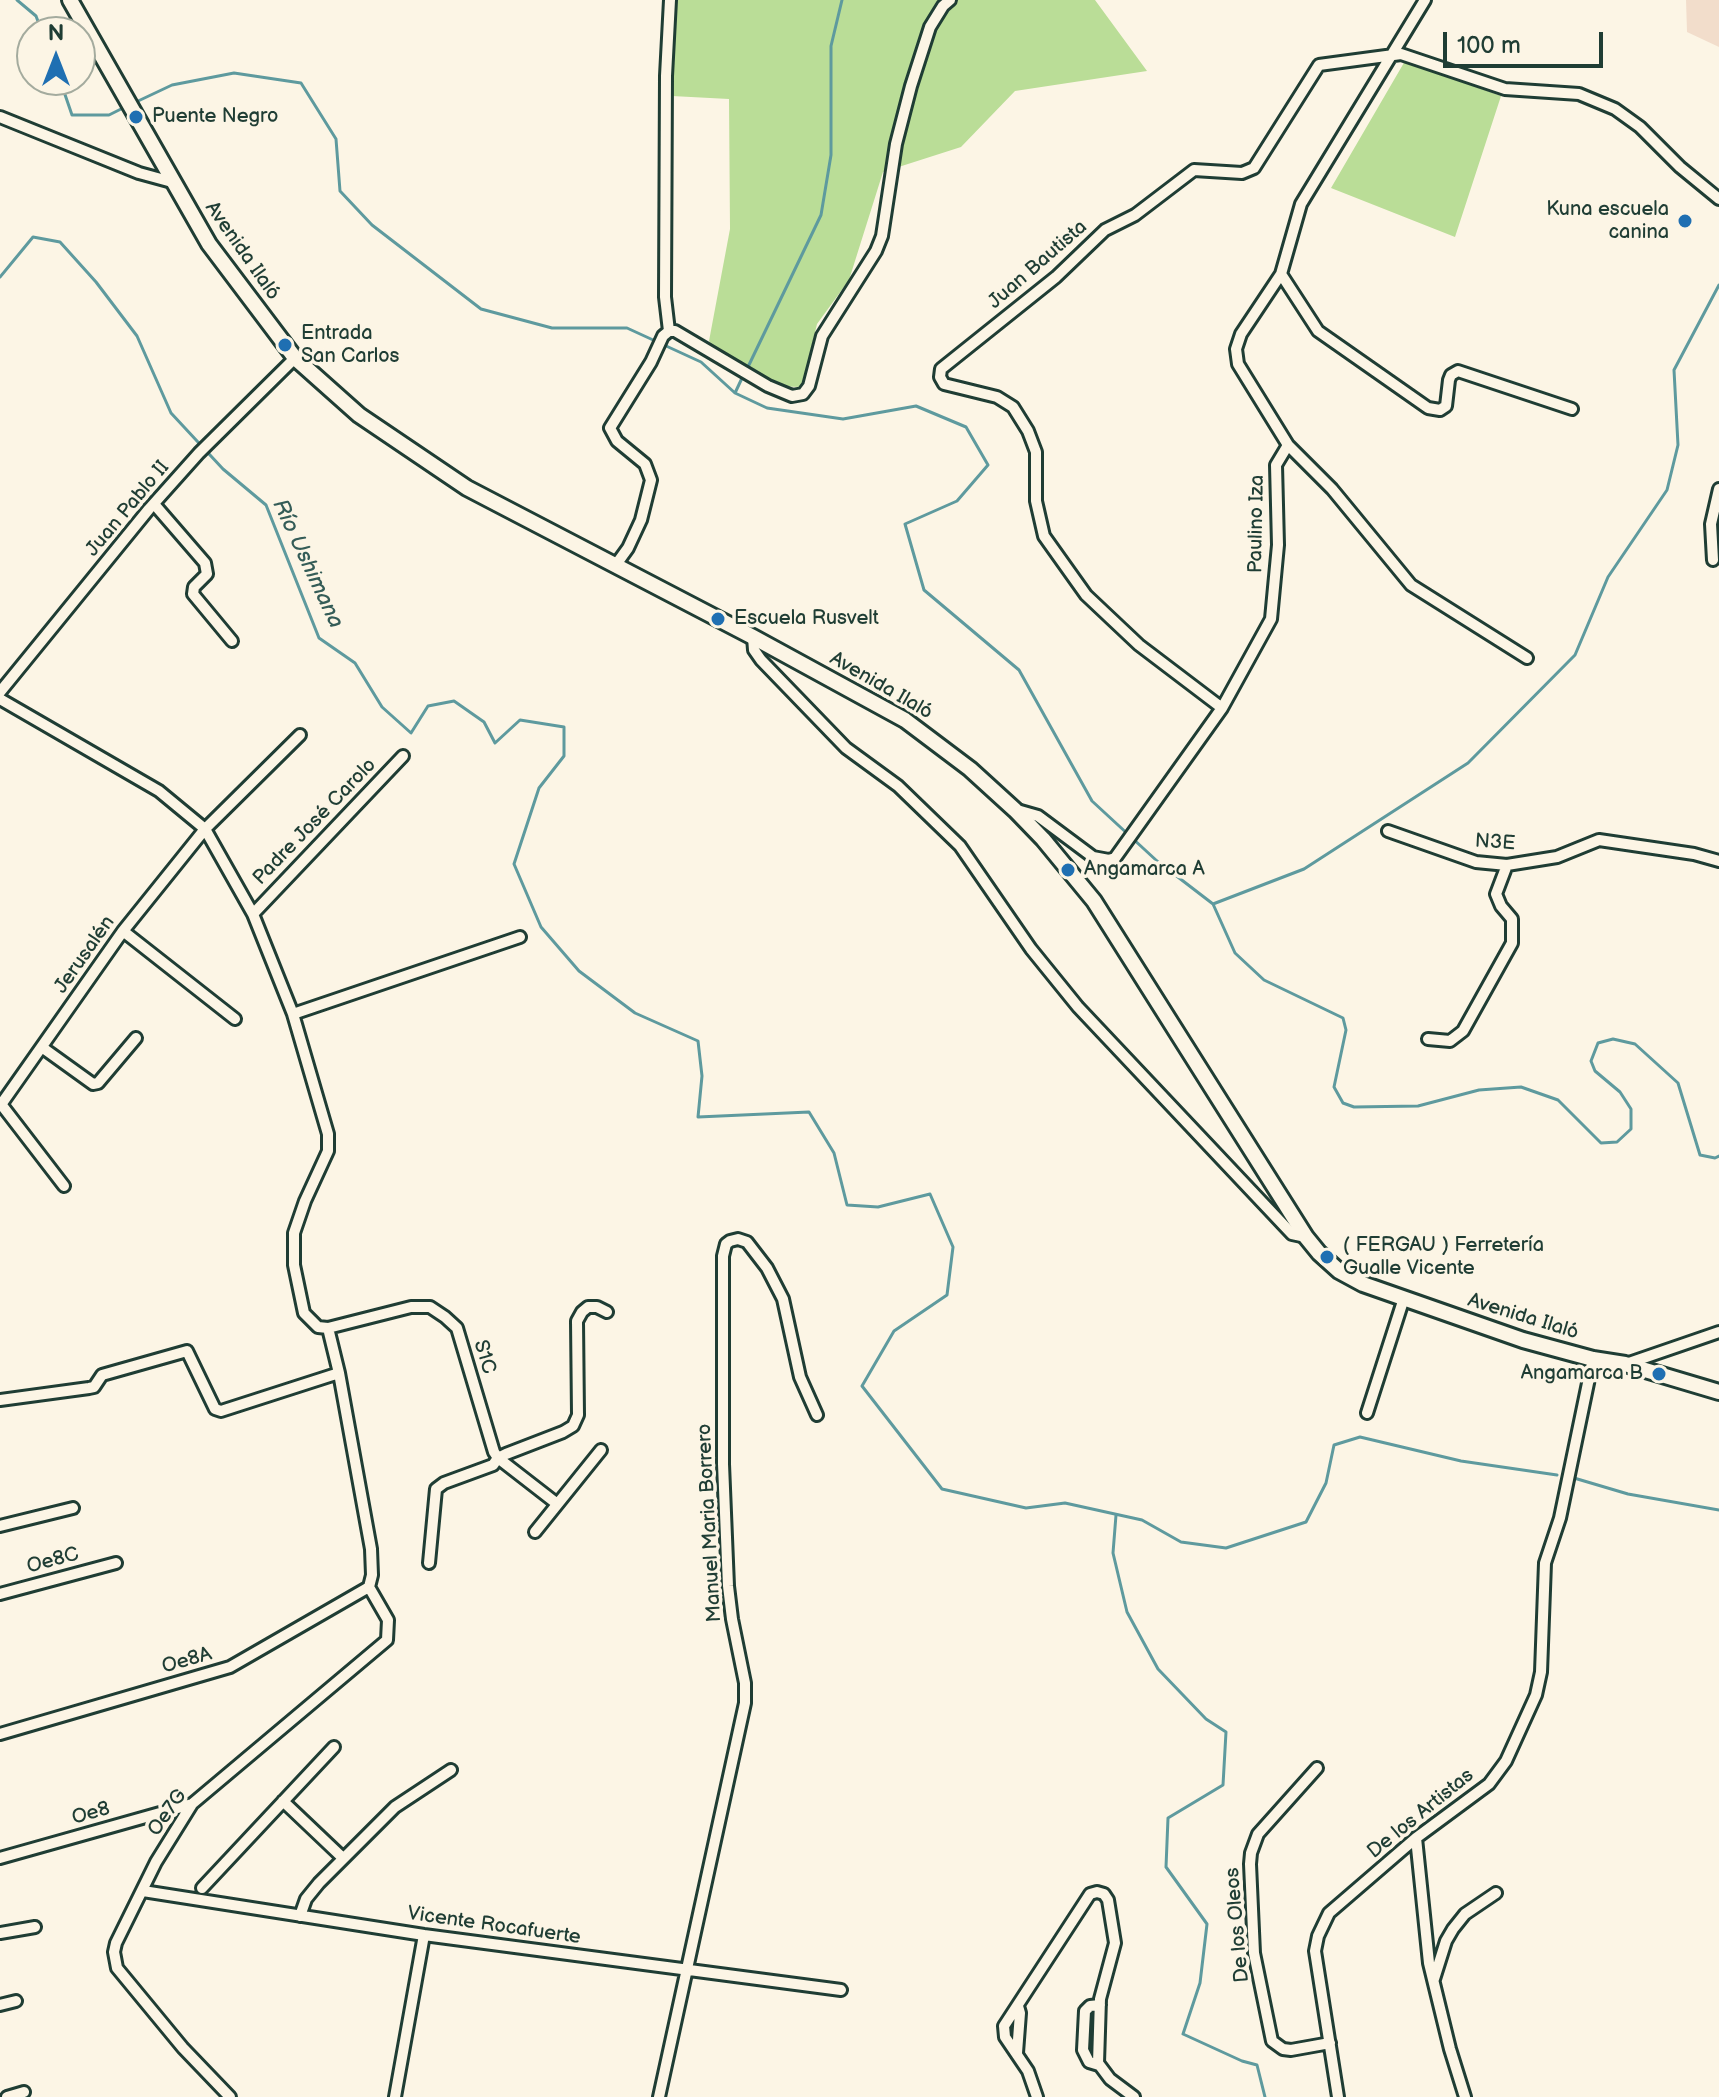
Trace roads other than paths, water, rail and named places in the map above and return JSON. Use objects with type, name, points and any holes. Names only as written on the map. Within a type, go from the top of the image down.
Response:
[{"type":"main road","name":"Avenida Ilaló","points":[[70,0],[209,244],[295,358],[359,415],[467,488],[905,720],[970,769],[1015,810],[1094,901],[1306,1237],[1339,1271],[1363,1284],[1523,1340],[1593,1359],[1625,1364],[1719,1392]]},
{"type":"street","points":[[615,566],[628,548],[641,520],[651,480],[645,464],[617,441],[610,428],[666,334],[666,76],[670,0]]},
{"type":"street","points":[[666,334],[675,331],[768,386],[792,396],[803,394],[809,386],[822,336],[876,251],[882,236],[896,144],[911,86],[930,27],[950,0]]},
{"type":"street","points":[[1425,0],[1301,204],[1281,274],[1241,334],[1236,349],[1238,364],[1288,445],[1340,498],[1411,585],[1527,658]]},
{"type":"street","name":"Juan Bautista","points":[[1222,708],[1139,645],[1086,595],[1044,536],[1036,501],[1036,452],[1028,431],[1013,407],[997,397],[944,384],[940,377],[941,369],[1056,277],[1105,230],[1143,210],[1183,178],[1201,169],[1242,173],[1254,168],[1314,68],[1319,65],[1401,54],[1505,89],[1579,94],[1615,109],[1640,127],[1680,167],[1719,199]]},
{"type":"street","points":[[0,117],[139,173],[172,182]]},
{"type":"street","points":[[1281,274],[1294,289],[1318,331],[1428,408],[1440,410],[1446,406],[1449,380],[1458,371],[1572,409]]},
{"type":"street","name":"Juan Pablo II","points":[[0,692],[199,453],[295,358]]},
{"type":"street","name":"Paulino Iza","points":[[1015,810],[1038,816],[1093,857],[1115,858],[1222,708],[1271,619],[1278,545],[1276,465],[1288,445]]},
{"type":"street","points":[[1713,560],[1711,524],[1719,489]]},
{"type":"street","points":[[154,504],[205,563],[207,574],[194,587],[193,594],[232,641]]},
{"type":"street","points":[[753,637],[754,650],[761,660],[846,748],[898,786],[960,846],[1031,949],[1078,1007],[1292,1234],[1306,1237]]},
{"type":"street","points":[[0,699],[159,791],[205,829],[253,914],[293,1014],[328,1134],[328,1151],[321,1172],[305,1201],[294,1233],[294,1265],[304,1313],[318,1327],[328,1328],[339,1373],[371,1549],[369,1587]]},
{"type":"street","name":"Jerusalén","points":[[1,1105],[123,931],[205,829],[300,735]]},
{"type":"street","name":"Padre José Carolo","points":[[253,914],[403,756]]},
{"type":"street","name":"N3E","points":[[1388,831],[1476,862],[1507,865],[1557,857],[1599,840],[1682,852],[1719,861]]},
{"type":"street","points":[[1428,1039],[1450,1041],[1463,1031],[1512,943],[1512,919],[1496,894],[1507,865]]},
{"type":"street","points":[[123,931],[235,1019]]},
{"type":"street","points":[[293,1014],[520,937]]},
{"type":"street","points":[[43,1048],[93,1084],[98,1083],[136,1038]]},
{"type":"street","points":[[1,1105],[64,1186]]},
{"type":"street","name":"Manuel Maria Borrero","points":[[659,2097],[745,1703],[745,1683],[728,1586],[723,1464],[723,1256],[730,1241],[738,1239],[747,1242],[767,1268],[783,1299],[800,1377],[817,1415]]},
{"type":"street","points":[[1367,1413],[1404,1298]]},
{"type":"street","name":"S1C","points":[[328,1328],[411,1307],[430,1307],[445,1317],[457,1328],[498,1458]]},
{"type":"street","points":[[429,1563],[436,1489],[573,1426],[578,1415],[577,1321],[588,1307],[607,1312]]},
{"type":"street","points":[[1625,1364],[1719,1332]]},
{"type":"street","points":[[0,1400],[94,1387],[102,1375],[187,1351],[215,1409],[221,1411],[339,1373]]},
{"type":"street","name":"De los Artistas","points":[[1338,2097],[1315,1951],[1322,1925],[1329,1913],[1416,1838],[1489,1784],[1506,1761],[1536,1695],[1541,1672],[1545,1563],[1560,1518],[1593,1359]]},
{"type":"street","points":[[535,1532],[601,1450]]},
{"type":"street","points":[[498,1458],[556,1503]]},
{"type":"street","points":[[0,1526],[73,1508]]},
{"type":"street","name":"Oe8C","points":[[0,1594],[116,1563]]},
{"type":"street","name":"Oe8A","points":[[0,1734],[230,1667],[369,1587]]},
{"type":"street","name":"Oe7G","points":[[230,2097],[183,2048],[117,1968],[116,1943],[156,1862],[192,1804],[387,1640],[388,1620],[369,1587]]},
{"type":"street","points":[[202,1888],[334,1747]]},
{"type":"street","name":"De los Oleos","points":[[1317,1768],[1258,1834],[1250,1864],[1254,1953],[1272,2041],[1283,2049],[1291,2050],[1330,2043]]},
{"type":"street","points":[[300,1916],[308,1896],[343,1858],[406,1798],[451,1770]]},
{"type":"street","points":[[283,1801],[343,1858]]},
{"type":"street","name":"Oe8","points":[[0,1858],[192,1804]]},
{"type":"street","points":[[1416,1838],[1433,1981],[1465,2097]]},
{"type":"street","name":"Vicente Rocafuerte","points":[[143,1891],[424,1935],[841,1990]]},
{"type":"street","points":[[1037,2097],[1028,2071],[1003,2032],[1090,1894],[1097,1892],[1108,1900],[1115,1943],[1100,2005],[1090,2006],[1085,2011],[1083,2050],[1089,2062],[1099,2065],[1110,2079],[1134,2097]]},
{"type":"street","points":[[1433,1981],[1453,1929],[1465,1914],[1496,1893]]},
{"type":"street","points":[[0,1933],[35,1927]]},
{"type":"street","points":[[395,2097],[424,1935]]},
{"type":"street","points":[[0,2005],[16,2001]]},
{"type":"street","points":[[1017,2053],[1018,2006]]},
{"type":"street","points":[[7,2097],[24,2092]]},
{"type":"waterway","points":[[17,0],[36,16]]},
{"type":"waterway","points":[[747,369],[821,215],[831,155],[831,46],[842,0]]},
{"type":"waterway","points":[[136,102],[172,85],[234,73],[301,83],[336,139],[340,191],[372,225],[481,309],[552,328],[627,328],[701,362],[735,393],[767,408],[843,419],[916,406],[966,427],[988,465],[957,501],[905,524],[924,590],[1019,670],[1092,801],[1157,861],[1213,904],[1235,953],[1264,980],[1343,1018],[1346,1030],[1334,1087],[1343,1103],[1354,1107],[1418,1106],[1479,1090],[1521,1087],[1558,1100],[1601,1143],[1617,1142],[1631,1129],[1631,1109],[1620,1092],[1595,1071],[1591,1061],[1598,1043],[1613,1039],[1635,1044],[1678,1083],[1700,1155],[1719,1156]]},
{"type":"waterway","points":[[65,96],[72,115],[109,115],[125,107]]},
{"type":"waterway","name":"Río Ushimana","points":[[0,277],[33,237],[60,242],[96,282],[137,336],[171,413],[223,469],[266,505],[319,638],[355,663],[382,707],[411,733],[428,706],[454,701],[484,722],[495,743],[520,720],[564,727],[564,756],[539,788],[514,864],[541,927],[579,971],[635,1013],[698,1041],[702,1076],[698,1117],[809,1112],[834,1153],[847,1205],[878,1207],[930,1194],[953,1247],[947,1295],[894,1331],[862,1386],[942,1489],[1026,1508],[1065,1503],[1142,1520],[1181,1542],[1226,1548],[1306,1522],[1326,1483],[1334,1445],[1360,1437],[1461,1461],[1557,1475]]},
{"type":"waterway","points":[[1213,904],[1304,869],[1468,763],[1575,655],[1608,577],[1667,490],[1678,445],[1674,370],[1719,285]]},
{"type":"waterway","points":[[735,393],[743,376]]},
{"type":"waterway","points":[[1574,1478],[1628,1494],[1719,1510]]},
{"type":"waterway","name":"Río Ushimana","points":[[1116,1515],[1113,1553],[1127,1612],[1158,1669],[1206,1719],[1226,1732],[1223,1785],[1168,1818],[1166,1867],[1207,1924],[1200,1983],[1183,2034],[1257,2065],[1265,2097]]},
{"type":"place","name":"Puente Negro","points":[[136,117]]},
{"type":"place","name":"Kuna escuela canina","points":[[1685,221]]},
{"type":"place","name":"Entrada San Carlos","points":[[285,345]]},
{"type":"place","name":"Escuela Rusvelt","points":[[718,619]]},
{"type":"place","name":"Angamarca A","points":[[1068,870]]},
{"type":"place","name":"( FERGAU ) Ferretería Gualle Vicente","points":[[1327,1257]]},
{"type":"place","name":"Angamarca B","points":[[1659,1374]]}]
